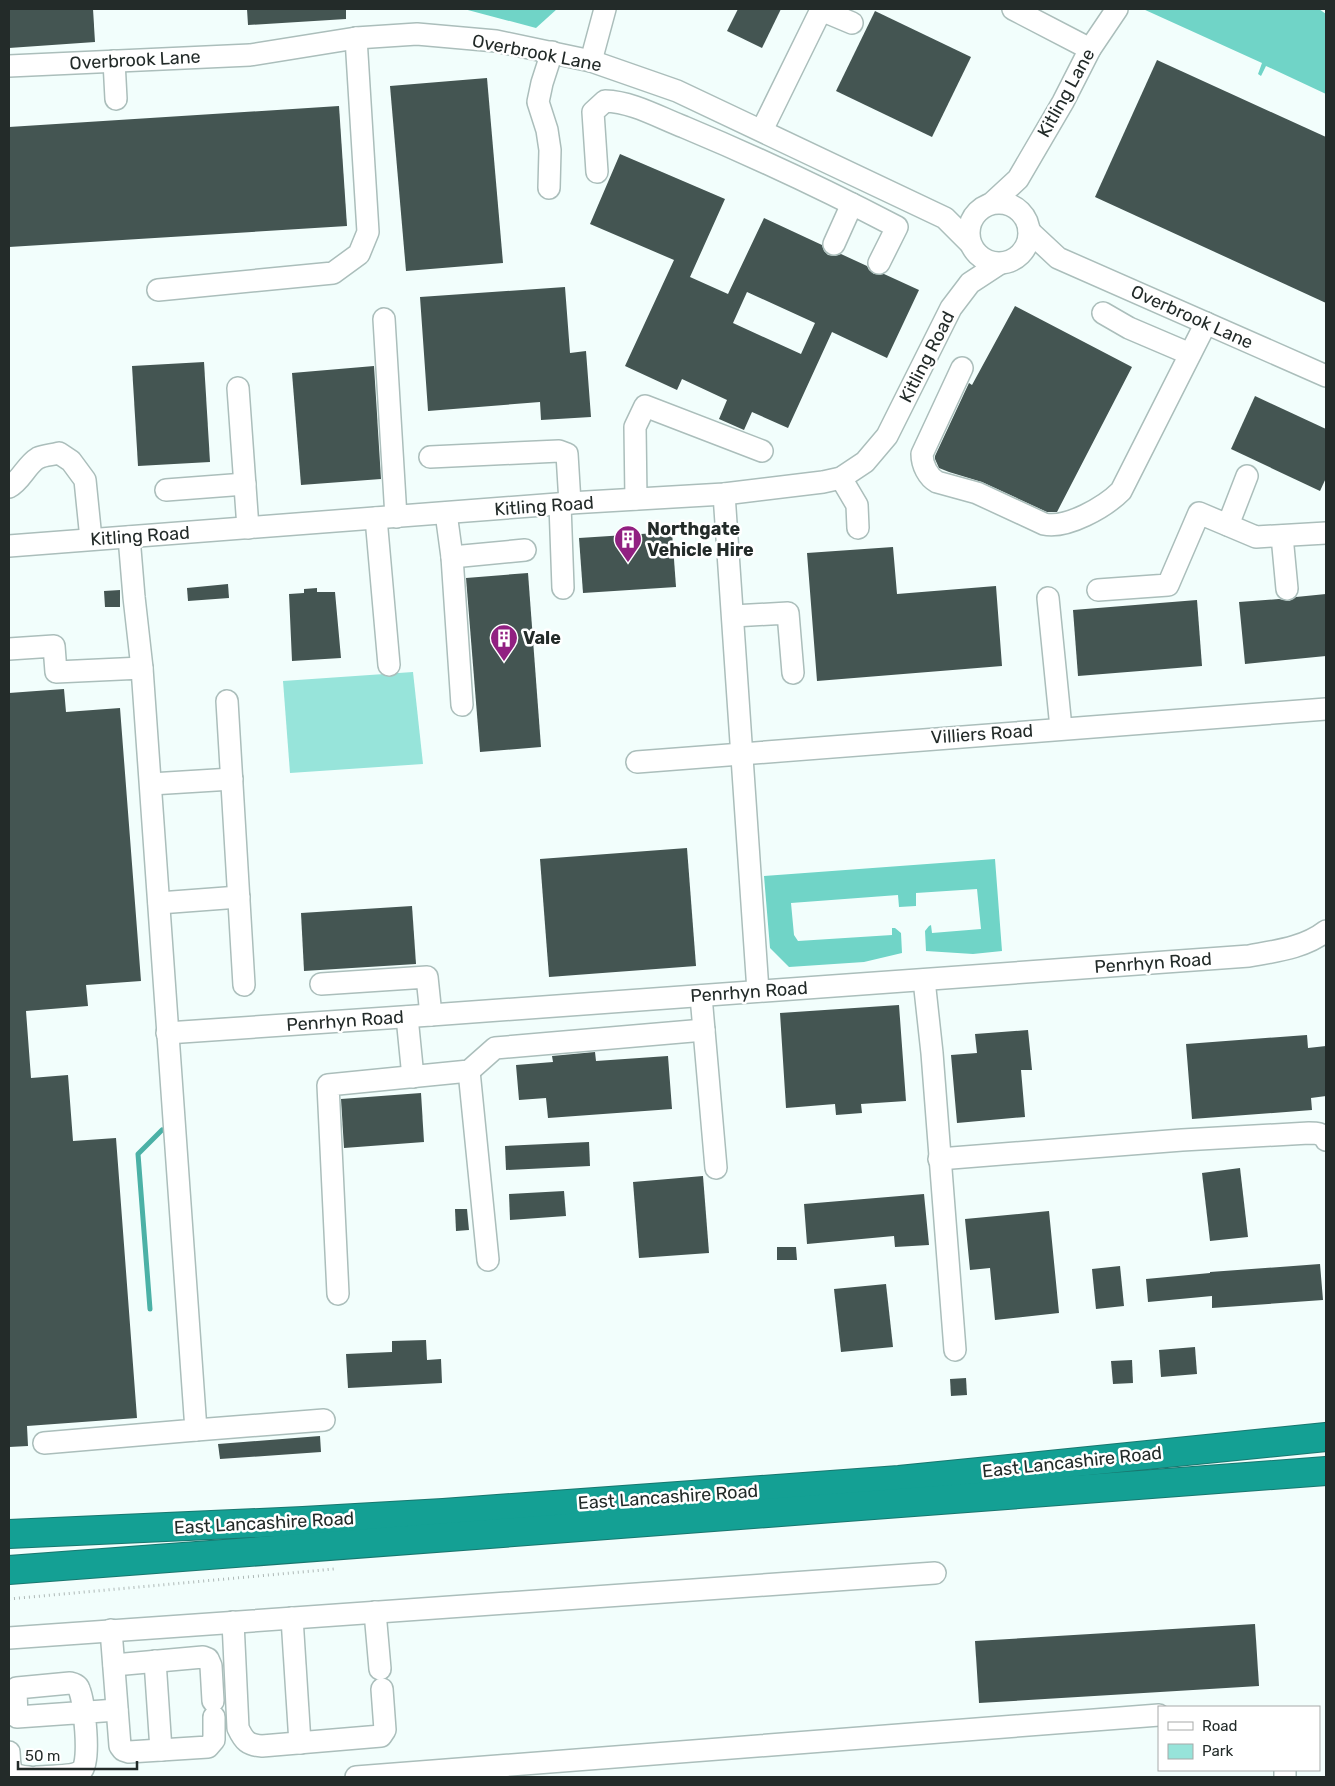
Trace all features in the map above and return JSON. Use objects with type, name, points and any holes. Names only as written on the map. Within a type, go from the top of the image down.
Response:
[{"type":"highway","name":"East Lancashire Road","points":[[9,1534],[303,1522],[899,1480],[1326,1437]]},
{"type":"highway","name":"East Lancashire Road","points":[[9,1570],[1326,1471]]},
{"type":"street","points":[[592,61],[604,9]]},
{"type":"street","points":[[1013,9],[1090,49]]},
{"type":"street","name":"Kitling Lane","points":[[984,208],[1018,179],[1063,102],[1090,49],[1116,9]]},
{"type":"street","points":[[762,130],[822,10],[852,23]]},
{"type":"street","name":"Overbrook Lane","points":[[9,66],[250,55],[356,38],[417,34],[496,41],[592,61],[677,91],[944,218],[971,246]]},
{"type":"street","points":[[158,290],[333,273],[359,254],[368,232],[356,38]]},
{"type":"street","points":[[549,188],[550,150],[547,130],[538,102],[552,52]]},
{"type":"street","points":[[114,61],[116,99]]},
{"type":"street","points":[[597,172],[593,112],[605,101],[622,102],[703,135],[897,227],[879,263]]},
{"type":"street","points":[[703,135],[715,109]]},
{"type":"street","points":[[1018,179],[1020,211]]},
{"type":"street","points":[[834,244],[861,209],[884,189]]},
{"type":"street","points":[[944,218],[1002,203],[1012,205],[1020,211],[1028,224],[1028,241],[1024,250],[1009,261],[989,262],[981,258],[971,246]]},
{"type":"street","points":[[970,283],[971,246],[968,231],[970,222],[984,208]]},
{"type":"street","name":"Overbrook Lane","points":[[1029,231],[1058,258],[1326,376]]},
{"type":"street","name":"Overbrook Lane","points":[[1009,261],[1058,258]]},
{"type":"street","name":"Kitling Road","points":[[9,546],[386,517],[724,494],[823,482],[841,478],[865,462],[887,436],[951,308],[970,283],[1009,261]]},
{"type":"street","points":[[1102,313],[1129,328],[1190,354]]},
{"type":"street","points":[[384,318],[389,665]]},
{"type":"street","points":[[962,368],[922,454],[922,460],[931,479],[977,492],[1052,526],[1064,523],[1096,509],[1113,499],[1121,491],[1206,323]]},
{"type":"street","points":[[238,388],[248,528]]},
{"type":"street","points":[[636,499],[635,427],[645,406],[762,451]]},
{"type":"street","points":[[430,457],[558,450],[567,454],[563,588]]},
{"type":"street","points":[[9,487],[39,458],[58,454],[64,457],[70,461],[85,480],[91,539]]},
{"type":"street","points":[[1228,525],[1247,476]]},
{"type":"street","points":[[841,478],[857,505],[858,528]]},
{"type":"street","points":[[166,490],[245,484]]},
{"type":"street","points":[[724,494],[758,991]]},
{"type":"street","points":[[446,513],[452,557],[462,705]]},
{"type":"street","points":[[1098,590],[1168,585],[1199,513],[1256,537],[1326,533]]},
{"type":"street","points":[[1282,536],[1287,589]]},
{"type":"street","points":[[129,537],[151,784],[196,1430]]},
{"type":"street","points":[[452,557],[525,550]]},
{"type":"street","points":[[1048,598],[1061,728]]},
{"type":"street","points":[[733,616],[788,613],[793,673]]},
{"type":"street","points":[[9,649],[54,646],[56,672],[142,668]]},
{"type":"street","points":[[227,701],[244,985]]},
{"type":"street","name":"Villiers Road","points":[[638,762],[1326,709]]},
{"type":"street","points":[[151,784],[232,779]]},
{"type":"street","points":[[159,903],[239,897]]},
{"type":"street","name":"Penrhyn Road","points":[[167,1033],[431,1016],[1249,956],[1286,949],[1314,940],[1326,931]]},
{"type":"street","points":[[321,984],[427,977],[431,1016]]},
{"type":"street","points":[[924,980],[931,1043],[955,1350]]},
{"type":"street","points":[[701,996],[716,1168]]},
{"type":"street","points":[[407,1017],[413,1077]]},
{"type":"street","points":[[338,1294],[328,1085],[469,1071],[495,1048],[704,1030]]},
{"type":"street","points":[[469,1071],[488,1260]]},
{"type":"street","points":[[939,1158],[1182,1140],[1309,1133],[1318,1134],[1326,1140]]},
{"type":"street","points":[[44,1443],[324,1420]]},
{"type":"street","points":[[9,1557],[72,1564]]},
{"type":"street","points":[[9,1638],[935,1573]]},
{"type":"street","points":[[233,1622],[238,1728],[242,1739],[250,1745],[262,1746],[381,1736],[385,1730],[375,1612]]},
{"type":"street","points":[[292,1618],[300,1743]]},
{"type":"street","points":[[111,1630],[120,1746],[123,1750],[129,1752],[208,1747],[214,1740],[211,1666],[208,1659],[114,1665]]},
{"type":"street","points":[[155,1661],[161,1750]]},
{"type":"street","points":[[37,1777],[76,1774],[83,1769],[87,1760],[84,1712],[80,1689],[77,1685],[70,1683],[17,1688],[13,1723],[84,1712],[118,1710]]},
{"type":"street","points":[[356,1777],[1158,1715]]},
{"type":"street","points":[[9,1752],[10,1769],[18,1776],[29,1777]]},
{"type":"green space","points":[[464,9],[557,9],[536,28]]},
{"type":"green space","points":[[1143,9],[1319,9],[1326,14],[1326,94],[1266,66],[1261,76],[1258,74],[1262,63]]},
{"type":"green space","points":[[413,672],[423,764],[290,773],[283,681]]},
{"type":"green space","points":[[995,859],[1002,951],[973,954],[926,951],[925,931],[931,925],[932,933],[981,929],[977,889],[916,893],[916,906],[899,907],[898,895],[791,903],[794,935],[798,941],[892,935],[892,928],[895,928],[901,933],[902,953],[864,962],[789,967],[770,948],[764,876]]},
{"type":"building","points":[[9,9],[93,9],[95,42],[9,48]]},
{"type":"building","points":[[247,9],[346,9],[346,19],[248,25]]},
{"type":"building","points":[[738,9],[781,9],[762,48],[727,31]]},
{"type":"building","points":[[875,11],[971,57],[932,137],[836,91]]},
{"type":"building","points":[[1157,60],[1326,137],[1326,303],[1095,197]]},
{"type":"building","points":[[487,78],[503,263],[406,271],[390,86]]},
{"type":"building","points":[[339,106],[347,226],[9,247],[9,127]]},
{"type":"building","points":[[620,154],[725,199],[690,277],[728,294],[764,218],[822,245],[828,255],[835,256],[841,254],[867,266],[874,274],[884,274],[919,290],[887,358],[832,332],[788,428],[752,412],[744,430],[719,419],[727,400],[682,379],[677,390],[625,366],[674,260],[590,224]],"holes":[[[747,292],[815,323],[801,354],[733,323]]]},
{"type":"building","points":[[565,287],[570,353],[586,351],[591,417],[541,420],[540,402],[428,411],[420,297]]},
{"type":"building","points":[[1015,306],[1132,367],[1057,512],[1047,512],[982,482],[939,468],[935,459],[969,383],[972,385]]},
{"type":"building","points":[[204,362],[210,462],[138,466],[132,366]]},
{"type":"building","points":[[374,366],[381,479],[301,485],[292,373]]},
{"type":"building","points":[[1255,396],[1326,429],[1326,478],[1320,491],[1231,449]]},
{"type":"building","name":"Northgate Vehicle Hire","points":[[672,532],[676,587],[583,593],[579,538]]},
{"type":"building","points":[[893,547],[897,594],[996,586],[1002,666],[817,681],[807,553]]},
{"type":"building","name":"Vale","points":[[528,573],[541,747],[480,752],[466,578]]},
{"type":"building","points":[[228,584],[229,598],[188,601],[187,588]]},
{"type":"building","points":[[317,588],[317,592],[335,592],[341,658],[292,661],[289,594],[304,593],[304,589]]},
{"type":"building","points":[[120,590],[120,607],[105,607],[104,591]]},
{"type":"building","points":[[1326,594],[1326,656],[1245,664],[1239,602],[1279,599],[1289,601],[1296,597]]},
{"type":"building","points":[[1197,600],[1202,666],[1078,676],[1073,610]]},
{"type":"building","points":[[64,689],[66,712],[120,708],[141,981],[86,985],[88,1006],[26,1011],[31,1078],[68,1075],[73,1141],[116,1138],[137,1418],[27,1426],[28,1446],[9,1447],[9,693]]},
{"type":"building","points":[[687,848],[696,966],[549,977],[540,859]]},
{"type":"building","points":[[412,906],[416,964],[304,971],[301,913]]},
{"type":"building","points":[[899,1005],[906,1101],[861,1104],[862,1113],[836,1115],[835,1104],[786,1108],[780,1013]]},
{"type":"building","points":[[1028,1030],[1032,1070],[1021,1070],[1025,1117],[957,1123],[951,1055],[977,1053],[975,1034]]},
{"type":"building","points":[[1307,1035],[1308,1048],[1326,1046],[1326,1096],[1311,1098],[1312,1110],[1192,1119],[1186,1044]]},
{"type":"building","points":[[595,1052],[596,1061],[668,1056],[672,1109],[548,1118],[546,1098],[519,1100],[516,1065],[553,1062],[552,1056]]},
{"type":"building","points":[[421,1093],[424,1142],[344,1148],[341,1099]]},
{"type":"building","points":[[589,1142],[590,1166],[506,1170],[505,1146]]},
{"type":"building","points":[[1240,1168],[1248,1237],[1210,1241],[1202,1173]]},
{"type":"building","points":[[703,1176],[709,1253],[639,1258],[633,1182]]},
{"type":"building","points":[[564,1191],[566,1216],[510,1220],[509,1194]]},
{"type":"building","points":[[924,1194],[929,1245],[895,1247],[894,1236],[807,1244],[804,1204]]},
{"type":"building","points":[[455,1209],[467,1209],[469,1230],[456,1231]]},
{"type":"building","points":[[1049,1211],[1059,1313],[995,1320],[990,1268],[970,1270],[965,1219]]},
{"type":"building","points":[[777,1247],[796,1247],[797,1260],[777,1260]]},
{"type":"building","points":[[1320,1264],[1323,1300],[1212,1308],[1212,1296],[1148,1302],[1146,1279]]},
{"type":"building","points":[[1120,1266],[1124,1306],[1096,1309],[1092,1269]]},
{"type":"building","points":[[886,1284],[893,1347],[841,1352],[834,1289]]},
{"type":"building","points":[[426,1340],[427,1360],[441,1359],[442,1383],[348,1388],[346,1354],[392,1352],[392,1341]]},
{"type":"building","points":[[1195,1347],[1197,1374],[1161,1377],[1159,1350]]},
{"type":"building","points":[[1132,1360],[1133,1383],[1113,1384],[1111,1361]]},
{"type":"building","points":[[966,1378],[967,1395],[951,1396],[950,1379]]},
{"type":"building","points":[[320,1436],[321,1452],[220,1459],[218,1444]]},
{"type":"building","points":[[1255,1624],[1259,1686],[979,1703],[975,1641]]},
{"type":"waterway","points":[[150,1309],[138,1154],[162,1130]]},
{"type":"place","name":"Northgate Vehicle Hire","points":[[628,563]]},
{"type":"place","name":"Vale","points":[[504,662]]}]
